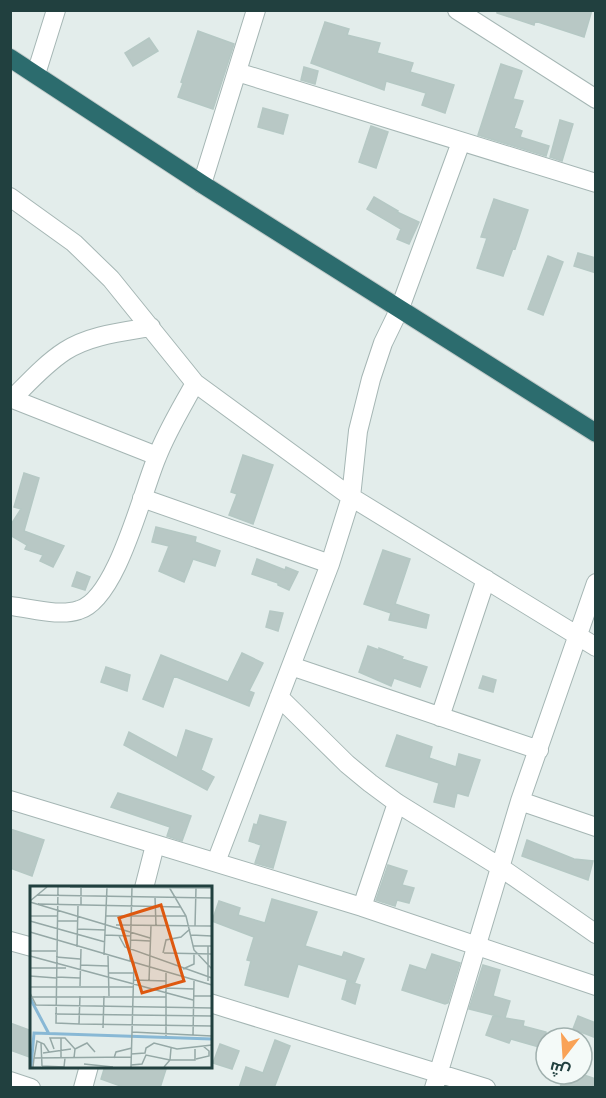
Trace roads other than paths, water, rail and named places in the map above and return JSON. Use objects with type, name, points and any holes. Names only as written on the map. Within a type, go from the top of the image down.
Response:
[{"type":"highway","points":[[10,58],[202,184],[596,433]]},
{"type":"street","points":[[36,74],[56,10]]},
{"type":"street","points":[[202,184],[256,10]]},
{"type":"street","points":[[457,10],[596,99]]},
{"type":"street","points":[[237,72],[596,183]]},
{"type":"street","points":[[216,862],[330,564],[351,496],[358,431],[371,379],[383,344],[400,308],[461,141]]},
{"type":"street","points":[[10,197],[74,243],[111,279],[195,383],[351,496],[596,648]]},
{"type":"street","points":[[151,327],[89,340],[65,351],[11,399],[157,456]]},
{"type":"street","points":[[10,606],[58,612],[80,610],[94,601],[106,587],[132,532],[157,456],[195,383]]},
{"type":"street","points":[[142,498],[330,564]]},
{"type":"street","points":[[440,717],[486,579]]},
{"type":"street","points":[[436,1080],[520,801],[596,583]]},
{"type":"street","points":[[291,666],[538,750]]},
{"type":"street","points":[[279,697],[347,764],[397,803],[500,867],[596,934]]},
{"type":"street","points":[[10,800],[362,907],[596,986]]},
{"type":"street","points":[[520,801],[596,827]]},
{"type":"street","points":[[362,907],[397,803]]},
{"type":"street","points":[[144,886],[155,844]]},
{"type":"street","points":[[10,941],[30,946]]},
{"type":"street","points":[[212,1004],[436,1080],[486,1088]]},
{"type":"street","points":[[83,1088],[88,1068]]},
{"type":"street","points":[[10,1081],[32,1088]]}]
